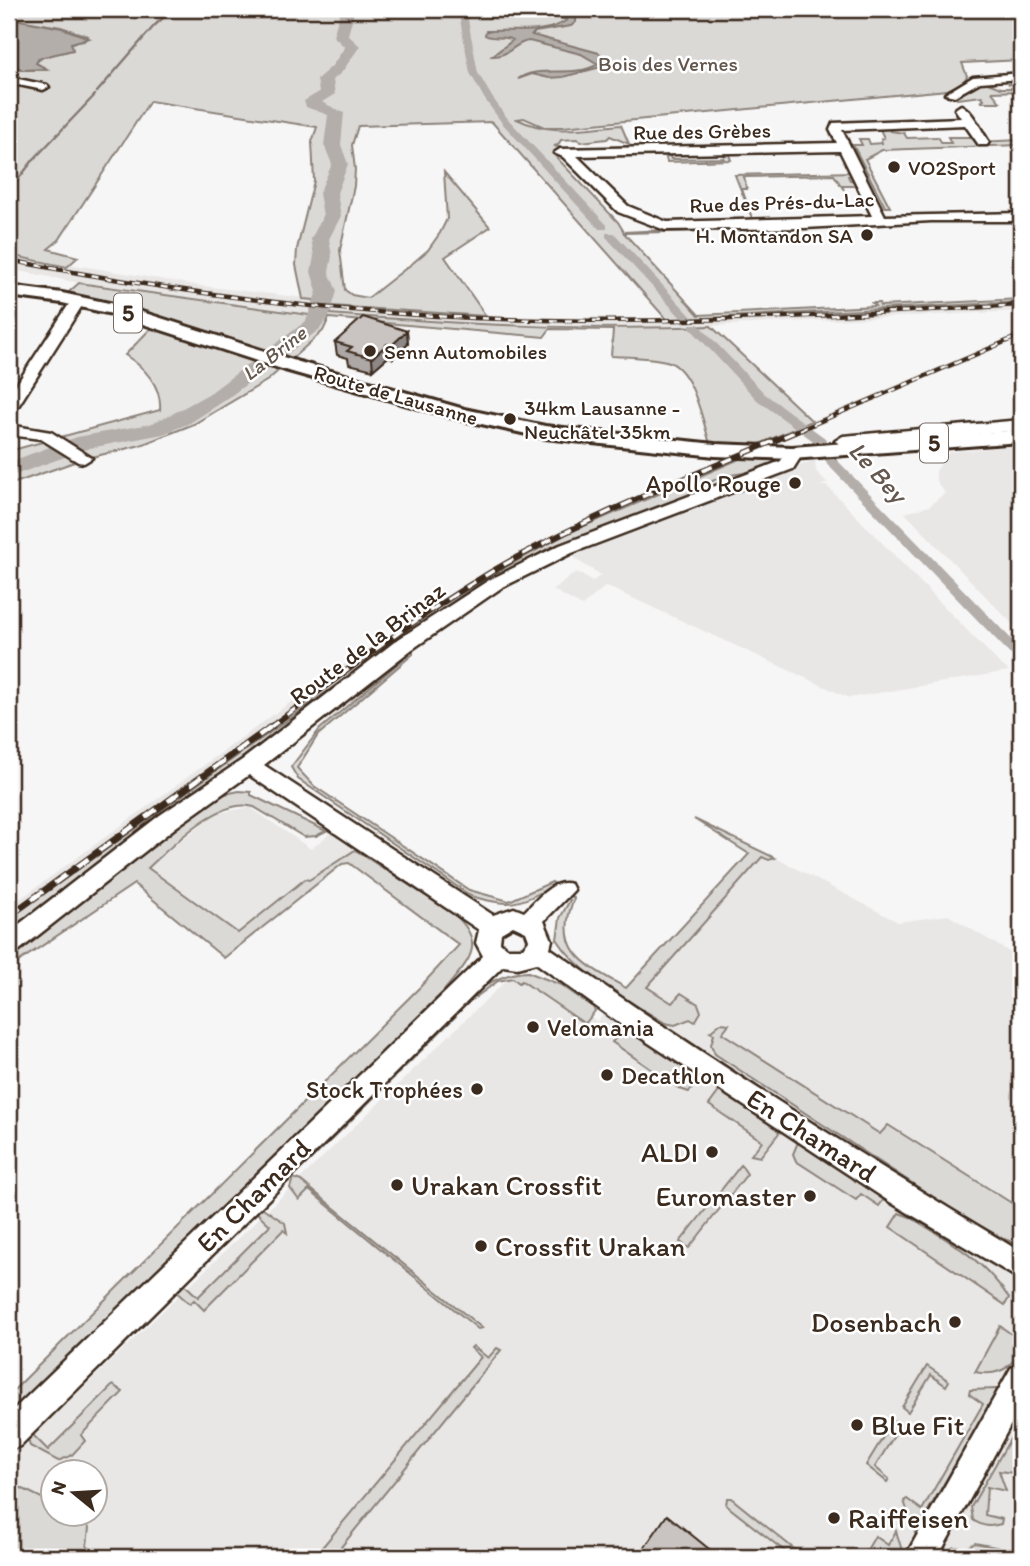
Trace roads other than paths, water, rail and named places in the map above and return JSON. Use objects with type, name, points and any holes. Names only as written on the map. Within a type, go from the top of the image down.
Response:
[{"type":"main road","name":"Route de Lausanne","points":[[9,291],[78,301],[146,318],[283,363],[511,426],[712,450],[800,453]]},
{"type":"main road","name":"5","points":[[800,453],[845,445],[1021,436]]},
{"type":"street","points":[[983,142],[952,95],[980,78],[1019,78]]},
{"type":"street","points":[[9,80],[43,87]]},
{"type":"street","points":[[881,221],[836,130],[841,125],[970,121]]},
{"type":"street","name":"Rue des Grèbes","points":[[564,155],[845,147]]},
{"type":"street","name":"Rue des Prés-du-Lac","points":[[564,155],[624,209],[665,226],[1021,217]]},
{"type":"street","points":[[9,408],[78,301]]},
{"type":"street","points":[[845,445],[1021,425]]},
{"type":"street","points":[[9,430],[39,433],[84,458]]},
{"type":"street","name":"Route de la Brinaz","points":[[9,945],[404,645],[495,584],[566,549],[788,465],[792,458],[800,453]]},
{"type":"street","points":[[249,765],[493,926]]},
{"type":"street","points":[[529,921],[563,890]]},
{"type":"street","points":[[506,919],[529,921],[541,938],[536,951],[530,956],[514,960],[499,955],[489,945],[489,932],[493,926],[506,919]]},
{"type":"street","name":"En Chamard","points":[[536,951],[629,1017],[899,1193],[1021,1267]]},
{"type":"street","name":"En Chamard","points":[[9,1435],[499,955]]},
{"type":"street","points":[[921,1557],[1021,1378]]},
{"type":"waterway","points":[[97,92],[154,26],[173,9]]},
{"type":"waterway","name":"La Brine","points":[[9,470],[85,442],[155,429],[182,418],[217,397],[313,325],[320,315],[327,291],[320,272],[323,256],[320,239],[332,216],[328,193],[340,164],[332,145],[336,113],[312,104],[312,101],[327,94],[325,79],[337,69],[353,46],[340,36],[348,9]]},
{"type":"waterway","name":"Le Bey","points":[[462,9],[474,73],[488,98],[505,121],[603,227]]},
{"type":"waterway","points":[[9,191],[34,159],[95,95]]},
{"type":"waterway","name":"Le Bey","points":[[610,235],[688,319]]},
{"type":"waterway","name":"Le Bey","points":[[694,326],[761,397],[821,441],[832,462],[1021,657]]},
{"type":"railway","points":[[9,260],[131,282],[255,300],[378,312],[503,319],[697,320],[1021,305]]},
{"type":"railway","points":[[800,430],[1021,335]]},
{"type":"railway","points":[[269,728],[419,618],[514,559],[621,506],[804,428]]},
{"type":"railway","points":[[9,916],[272,726]]},
{"type":"place","name":"VO2Sport","points":[[894,167]]},
{"type":"place","name":"H. Montandon SA","points":[[867,235]]},
{"type":"place","name":"Senn Automobiles","points":[[370,351]]},
{"type":"place","name":"34km Lausanne - Neuchâtel 35km","points":[[510,419]]},
{"type":"place","name":"Apollo Rouge","points":[[795,483]]},
{"type":"place","name":"Velomania","points":[[533,1027]]},
{"type":"place","name":"Decathlon","points":[[607,1075]]},
{"type":"place","name":"Stock Trophées","points":[[477,1089]]},
{"type":"place","name":"ALDI","points":[[712,1152]]},
{"type":"place","name":"Urakan Crossfit","points":[[397,1185]]},
{"type":"place","name":"Euromaster","points":[[810,1196]]},
{"type":"place","name":"Crossfit Urakan","points":[[481,1246]]},
{"type":"place","name":"Dosenbach","points":[[955,1322]]},
{"type":"place","name":"Blue Fit","points":[[857,1425]]},
{"type":"place","name":"Raiffeisen","points":[[834,1518]]},
{"type":"park label","name":"Bois des Vernes","points":[[668,63]]}]
